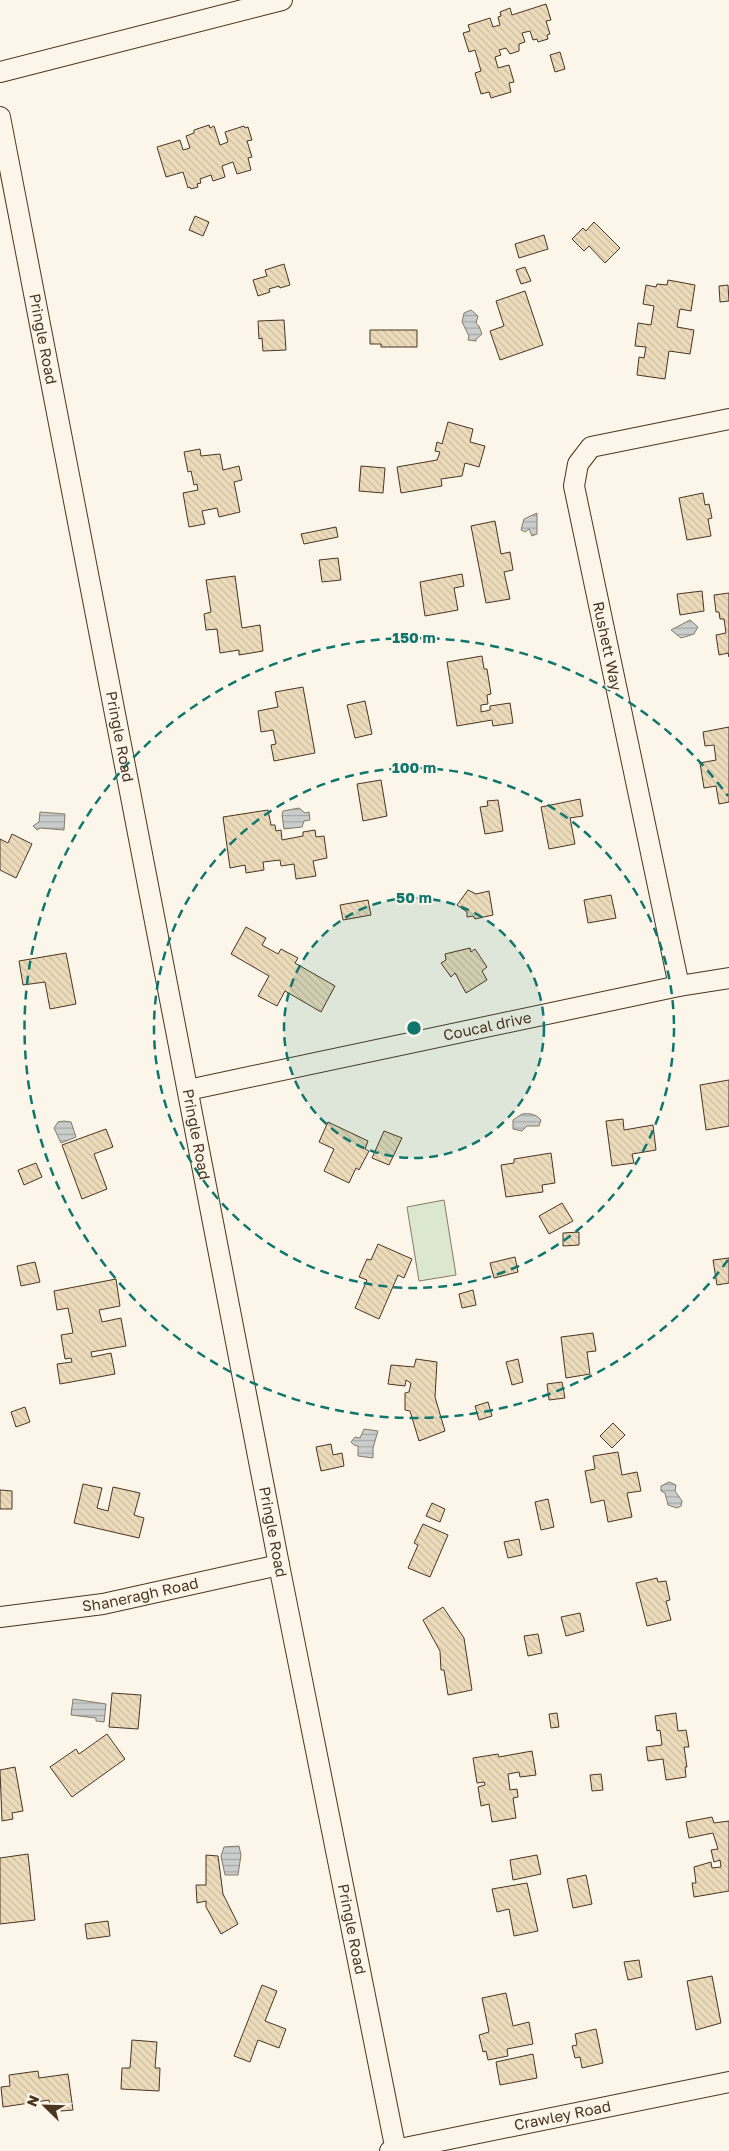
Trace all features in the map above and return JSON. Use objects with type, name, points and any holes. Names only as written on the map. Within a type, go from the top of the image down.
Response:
[{"type":"street","points":[[0,72],[282,0]]},
{"type":"street","name":"Pringle Road","points":[[0,117],[394,2151]]},
{"type":"street","name":"Rushett Way","points":[[678,986],[574,486],[578,464],[591,447],[729,419]]},
{"type":"street","name":"Coucal drive","points":[[188,1090],[678,986],[729,978]]},
{"type":"street","name":"Shaneragh Road","points":[[0,1617],[103,1604],[279,1565]]},
{"type":"street","name":"Crawley Road","points":[[394,2151],[729,2082]]},
{"type":"green space","points":[[444,1200],[456,1275],[419,1281],[407,1207]]},
{"type":"shaded area","points":[[471,310],[478,316],[476,323],[482,334],[476,341],[468,340],[469,336],[462,322],[464,313]]},
{"type":"shaded area","points":[[537,513],[537,534],[532,536],[529,529],[525,532],[521,530],[524,519]]},
{"type":"shaded area","points":[[690,620],[698,627],[694,634],[681,638],[671,630]]},
{"type":"shaded area","points":[[299,808],[305,813],[309,812],[310,820],[304,821],[302,827],[284,829],[283,811]]},
{"type":"shaded area","points":[[40,812],[65,814],[64,830],[40,828],[37,830],[33,826],[39,822]]},
{"type":"shaded area","points":[[522,1114],[537,1116],[541,1120],[539,1126],[527,1126],[522,1131],[513,1129],[513,1120]]},
{"type":"shaded area","points":[[58,1122],[71,1122],[76,1137],[61,1143],[54,1128]]},
{"type":"shaded area","points":[[364,1429],[378,1431],[373,1448],[373,1458],[358,1456],[358,1446],[351,1442],[355,1437],[360,1438]]},
{"type":"shaded area","points":[[669,1482],[676,1485],[675,1491],[682,1501],[681,1506],[677,1508],[668,1505],[665,1493],[661,1491],[661,1486]]},
{"type":"shaded area","points":[[73,1699],[106,1704],[104,1722],[96,1721],[96,1718],[71,1715]]},
{"type":"shaded area","points":[[239,1846],[241,1855],[238,1875],[225,1875],[221,1856],[224,1847]]},
{"type":"building","points":[[546,4],[551,20],[546,21],[550,34],[547,35],[548,39],[538,42],[537,39],[533,40],[530,31],[522,33],[525,42],[519,44],[519,51],[510,54],[506,48],[499,50],[501,55],[495,57],[498,68],[509,65],[514,82],[509,83],[511,92],[491,98],[489,92],[481,94],[475,73],[481,71],[475,50],[469,52],[463,33],[470,31],[468,25],[490,18],[493,27],[500,25],[498,17],[501,16],[500,12],[510,8],[512,15]]},
{"type":"building","points":[[560,52],[565,69],[555,72],[550,55]]},
{"type":"building","points":[[209,125],[210,128],[214,126],[220,145],[228,142],[225,132],[244,126],[245,128],[248,127],[252,140],[247,141],[252,157],[248,158],[251,170],[237,174],[233,162],[222,166],[225,177],[213,181],[211,175],[200,179],[201,183],[197,184],[198,187],[191,189],[190,187],[188,188],[183,172],[166,177],[157,147],[180,140],[183,150],[190,148],[186,136],[194,133],[194,130]]},
{"type":"building","points":[[195,216],[209,222],[203,236],[189,230]]},
{"type":"building","points":[[594,222],[620,248],[605,263],[589,246],[584,251],[572,239],[583,228],[586,231]]},
{"type":"building","points":[[544,235],[548,249],[519,258],[515,244]]},
{"type":"building","points":[[284,264],[290,285],[269,289],[270,292],[258,296],[253,280],[267,276],[265,270]]},
{"type":"building","points":[[525,267],[531,281],[521,284],[516,270]]},
{"type":"building","points":[[668,280],[695,285],[691,311],[680,309],[677,327],[694,330],[690,354],[669,351],[665,379],[637,375],[639,357],[644,358],[646,347],[635,346],[638,323],[651,325],[654,306],[643,304],[646,285],[656,287],[657,284],[667,285]]},
{"type":"building","points":[[728,285],[729,301],[720,302],[719,286]]},
{"type":"building","points":[[525,291],[543,345],[500,360],[490,331],[504,326],[496,301]]},
{"type":"building","points":[[284,320],[286,350],[263,351],[262,338],[259,339],[258,321]]},
{"type":"building","points":[[370,330],[417,330],[417,347],[381,347],[381,344],[370,344]]},
{"type":"building","points":[[448,422],[473,429],[470,442],[485,446],[479,467],[465,463],[462,476],[441,479],[442,486],[401,493],[397,467],[437,460],[440,452],[435,451],[437,442],[442,444]]},
{"type":"building","points":[[200,449],[201,456],[220,454],[223,470],[239,466],[242,480],[234,482],[240,512],[219,517],[217,508],[202,511],[205,524],[189,527],[183,493],[198,490],[197,484],[194,485],[191,471],[188,472],[184,452]]},
{"type":"building","points":[[361,466],[385,468],[383,493],[359,491]]},
{"type":"building","points":[[703,493],[705,505],[709,504],[712,518],[708,519],[711,536],[687,540],[679,498]]},
{"type":"building","points":[[495,521],[501,554],[510,552],[513,570],[504,572],[510,599],[486,603],[471,526]]},
{"type":"building","points":[[336,527],[338,537],[304,544],[301,534]]},
{"type":"building","points":[[338,558],[341,580],[322,582],[319,560]]},
{"type":"building","points":[[462,574],[464,586],[454,588],[458,610],[425,616],[420,582]]},
{"type":"building","points":[[235,576],[242,628],[260,625],[263,651],[239,655],[239,650],[220,653],[217,629],[206,630],[204,614],[211,612],[206,580]]},
{"type":"building","points":[[702,591],[704,611],[680,615],[677,594]]},
{"type":"building","points":[[729,593],[729,657],[728,653],[719,655],[716,635],[726,633],[724,619],[720,619],[719,612],[716,612],[714,595]]},
{"type":"building","points":[[482,656],[484,669],[487,669],[491,694],[487,695],[488,704],[481,705],[481,712],[490,710],[490,706],[510,703],[513,723],[493,726],[492,720],[457,726],[447,662]]},
{"type":"building","points":[[303,687],[315,753],[274,761],[271,745],[276,744],[273,730],[261,732],[258,711],[278,707],[275,692]]},
{"type":"building","points":[[365,701],[372,734],[355,738],[347,705]]},
{"type":"building","points":[[729,727],[729,802],[719,804],[716,786],[704,788],[700,763],[716,760],[714,745],[705,746],[703,732]]},
{"type":"building","points":[[381,780],[387,816],[363,821],[357,784]]},
{"type":"building","points":[[580,799],[583,816],[570,818],[575,844],[549,849],[541,807]]},
{"type":"building","points":[[498,800],[503,831],[485,834],[480,807],[488,806],[487,801]]},
{"type":"building","points":[[268,810],[271,825],[275,825],[276,831],[281,830],[282,840],[303,836],[303,832],[315,830],[316,837],[324,836],[327,858],[313,861],[316,876],[296,879],[294,864],[281,866],[280,860],[263,862],[264,870],[246,873],[245,865],[230,868],[223,817]]},
{"type":"building","points":[[12,834],[32,844],[16,878],[0,870],[0,839],[8,843]]},
{"type":"building","points":[[468,890],[476,894],[489,891],[493,915],[475,919],[473,916],[467,917],[467,912],[457,905]]},
{"type":"building","points":[[611,895],[616,918],[588,923],[584,900]]},
{"type":"building","points":[[368,900],[371,915],[343,920],[340,905]]},
{"type":"building","points":[[246,927],[266,938],[262,945],[278,954],[281,949],[298,958],[295,963],[335,986],[321,1012],[285,991],[277,1006],[258,996],[269,976],[231,954]]},
{"type":"building","points":[[470,948],[471,952],[475,949],[487,967],[482,971],[487,980],[466,993],[455,973],[451,977],[441,963],[446,960],[445,954]]},
{"type":"building","points":[[66,953],[76,1004],[50,1009],[45,982],[23,985],[19,961]]},
{"type":"building","points":[[729,1080],[729,1126],[706,1130],[700,1085]]},
{"type":"building","points":[[623,1119],[624,1130],[653,1125],[656,1150],[632,1154],[634,1163],[612,1166],[606,1121]]},
{"type":"building","points":[[328,1122],[368,1141],[365,1149],[369,1151],[359,1170],[356,1168],[349,1183],[324,1171],[334,1149],[319,1142]]},
{"type":"building","points":[[106,1129],[113,1147],[94,1154],[107,1189],[82,1199],[62,1145]]},
{"type":"building","points":[[384,1131],[402,1138],[389,1165],[372,1158]]},
{"type":"building","points":[[551,1153],[555,1183],[542,1185],[543,1192],[506,1197],[501,1165],[514,1163],[514,1159]]},
{"type":"building","points":[[36,1163],[42,1177],[24,1185],[18,1170]]},
{"type":"building","points":[[562,1203],[573,1221],[549,1234],[539,1216]]},
{"type":"building","points":[[579,1232],[579,1245],[563,1246],[563,1233]]},
{"type":"building","points":[[378,1244],[412,1259],[404,1278],[398,1275],[379,1319],[355,1308],[367,1280],[359,1277],[367,1259],[371,1260]]},
{"type":"building","points":[[515,1257],[518,1272],[494,1278],[490,1263]]},
{"type":"building","points":[[729,1258],[729,1283],[717,1285],[713,1260]]},
{"type":"building","points":[[35,1262],[40,1282],[21,1286],[17,1266]]},
{"type":"building","points":[[116,1279],[120,1306],[99,1310],[102,1322],[121,1318],[126,1346],[91,1352],[92,1357],[111,1353],[115,1374],[60,1384],[57,1364],[72,1362],[71,1358],[65,1359],[61,1335],[73,1333],[68,1308],[57,1310],[54,1291]]},
{"type":"building","points":[[473,1290],[476,1305],[462,1308],[459,1294]]},
{"type":"building","points":[[593,1333],[596,1351],[587,1352],[590,1374],[566,1378],[561,1337]]},
{"type":"building","points":[[416,1359],[437,1362],[435,1397],[445,1431],[419,1441],[410,1411],[405,1410],[405,1393],[409,1392],[411,1383],[406,1380],[405,1386],[388,1384],[391,1365],[414,1367]]},
{"type":"building","points":[[518,1359],[523,1382],[512,1385],[506,1362]]},
{"type":"building","points":[[562,1382],[565,1398],[549,1400],[547,1384]]},
{"type":"building","points":[[488,1402],[492,1416],[479,1420],[475,1406]]},
{"type":"building","points":[[25,1407],[30,1422],[16,1427],[11,1412]]},
{"type":"building","points":[[613,1423],[625,1435],[612,1448],[600,1436]]},
{"type":"building","points":[[331,1444],[333,1455],[342,1453],[344,1466],[321,1471],[316,1447]]},
{"type":"building","points":[[618,1452],[622,1475],[637,1472],[641,1491],[627,1493],[632,1517],[608,1522],[604,1500],[591,1503],[585,1471],[595,1469],[593,1456]]},
{"type":"building","points":[[83,1484],[102,1488],[97,1508],[108,1511],[113,1487],[140,1493],[134,1515],[144,1518],[139,1538],[74,1523]]},
{"type":"building","points":[[0,1490],[12,1491],[12,1509],[0,1509]]},
{"type":"building","points":[[548,1499],[554,1527],[541,1530],[535,1502]]},
{"type":"building","points":[[432,1503],[445,1509],[440,1522],[426,1516]]},
{"type":"building","points":[[423,1524],[448,1535],[430,1577],[408,1568],[418,1545],[414,1543]]},
{"type":"building","points":[[519,1539],[522,1555],[508,1558],[504,1542]]},
{"type":"building","points":[[657,1578],[658,1582],[666,1581],[670,1600],[666,1601],[671,1620],[647,1626],[636,1583]]},
{"type":"building","points":[[443,1607],[464,1638],[472,1690],[448,1695],[444,1670],[441,1670],[440,1651],[423,1620]]},
{"type":"building","points":[[580,1613],[584,1631],[566,1636],[561,1617]]},
{"type":"building","points":[[538,1634],[542,1653],[528,1656],[524,1636]]},
{"type":"building","points":[[112,1693],[141,1695],[138,1729],[109,1727]]},
{"type":"building","points":[[557,1713],[559,1727],[551,1728],[549,1714]]},
{"type":"building","points":[[676,1713],[678,1731],[686,1730],[689,1747],[684,1747],[687,1767],[685,1767],[686,1777],[666,1780],[663,1759],[648,1761],[646,1747],[662,1745],[660,1730],[657,1731],[655,1716]]},
{"type":"building","points":[[107,1734],[125,1759],[72,1797],[50,1767],[76,1749],[79,1754]]},
{"type":"building","points":[[532,1751],[536,1775],[520,1777],[519,1772],[508,1774],[510,1790],[517,1789],[518,1797],[513,1798],[516,1818],[492,1822],[489,1804],[481,1806],[478,1787],[485,1785],[484,1782],[477,1783],[473,1758],[498,1754],[499,1757]]},
{"type":"building","points":[[15,1767],[23,1811],[12,1813],[13,1819],[2,1821],[0,1770]]},
{"type":"building","points":[[601,1774],[603,1790],[592,1791],[590,1775]]},
{"type":"building","points":[[712,1817],[714,1823],[729,1821],[729,1891],[694,1897],[692,1883],[696,1883],[694,1867],[711,1862],[712,1868],[721,1867],[720,1860],[714,1862],[711,1850],[718,1849],[713,1833],[689,1838],[686,1822]]},
{"type":"building","points":[[28,1854],[35,1920],[0,1924],[0,1858]]},
{"type":"building","points":[[206,1855],[218,1856],[223,1894],[238,1924],[221,1934],[206,1907],[206,1901],[197,1903],[196,1885],[206,1885]]},
{"type":"building","points":[[537,1855],[541,1874],[513,1880],[510,1860]]},
{"type":"building","points":[[586,1875],[592,1904],[573,1908],[567,1879]]},
{"type":"building","points":[[527,1883],[538,1931],[514,1936],[509,1909],[497,1912],[492,1889]]},
{"type":"building","points":[[108,1921],[110,1936],[87,1939],[85,1924]]},
{"type":"building","points":[[639,1960],[642,1977],[628,1980],[624,1962]]},
{"type":"building","points":[[712,1976],[721,2023],[696,2030],[687,1981]]},
{"type":"building","points":[[262,1985],[277,1991],[265,2021],[286,2029],[279,2048],[258,2040],[250,2062],[234,2056]]},
{"type":"building","points":[[506,1993],[513,2026],[529,2022],[533,2044],[507,2049],[508,2056],[488,2060],[486,2051],[483,2052],[479,2035],[489,2032],[482,1998]]},
{"type":"building","points":[[596,2029],[603,2063],[582,2068],[580,2057],[575,2058],[572,2046],[577,2045],[575,2034]]},
{"type":"building","points":[[132,2040],[157,2042],[155,2068],[160,2068],[159,2091],[121,2089],[122,2068],[130,2068]]},
{"type":"building","points":[[533,2054],[537,2078],[500,2085],[496,2062]]},
{"type":"building","points":[[38,2071],[39,2078],[68,2074],[73,2110],[61,2111],[60,2106],[50,2107],[49,2100],[3,2107],[1,2087],[10,2086],[9,2075]]}]
